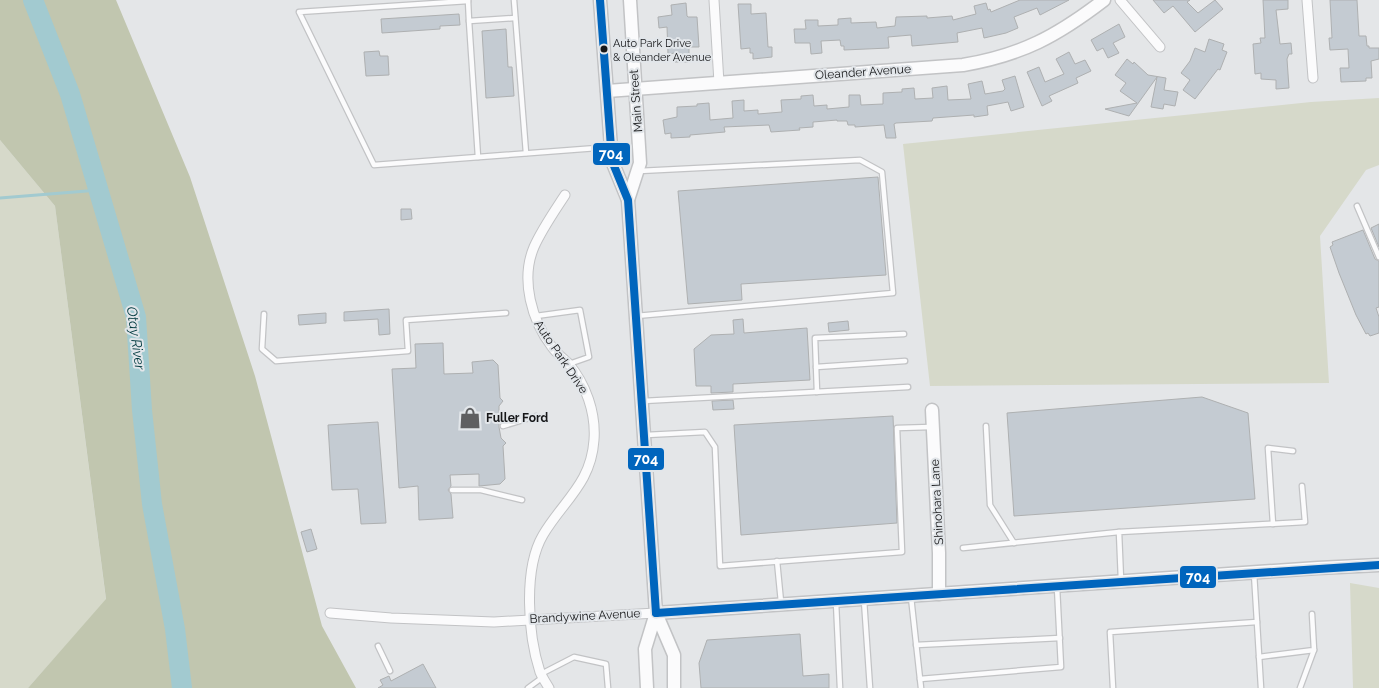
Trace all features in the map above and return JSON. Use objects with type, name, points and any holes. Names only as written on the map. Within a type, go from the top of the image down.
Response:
[{"type":"street","name":"Main Street","points":[[600,0],[612,161],[628,200],[656,613],[674,655],[674,688]]},
{"type":"street","name":"Main Street","points":[[628,200],[640,163],[630,0]]},
{"type":"street","points":[[714,0],[718,83]]},
{"type":"street","name":"Oleander Avenue","points":[[607,91],[963,65],[1016,52],[1060,32],[1104,0]]},
{"type":"street","points":[[1120,0],[1160,47]]},
{"type":"street","points":[[1307,0],[1313,78]]},
{"type":"street","name":"Auto Park Drive","points":[[549,688],[542,676],[534,649],[530,574],[538,546],[547,528],[577,490],[588,470],[594,440],[593,413],[587,393],[569,364],[552,348],[534,317],[529,294],[529,272],[534,249],[564,195]]},
{"type":"street","name":"Shinohara Lane","points":[[932,410],[939,553],[939,594]]},
{"type":"street","name":"Brandywine Avenue","points":[[330,613],[391,618],[494,622],[531,618],[656,613],[1379,565]]},
{"type":"street","name":"Main Street","points":[[647,688],[645,649],[656,613]]},
{"type":"lane","points":[[514,0],[526,153]]},
{"type":"lane","points":[[478,157],[468,1],[299,12],[374,165],[611,147]]},
{"type":"lane","points":[[469,21],[515,18]]},
{"type":"lane","points":[[636,316],[893,294],[882,172],[860,160],[637,171]]},
{"type":"lane","points":[[1356,206],[1377,246],[1379,257]]},
{"type":"lane","points":[[534,317],[580,310],[589,357],[569,364]]},
{"type":"lane","points":[[264,314],[262,348],[276,361],[408,352],[406,320],[506,312]]},
{"type":"lane","points":[[817,392],[815,338],[904,334]]},
{"type":"lane","points":[[816,366],[905,361]]},
{"type":"lane","points":[[642,402],[908,387]]},
{"type":"lane","points":[[503,426],[536,416]]},
{"type":"lane","points":[[986,426],[990,505],[1014,543]]},
{"type":"lane","points":[[644,436],[705,432],[715,447],[720,566],[902,552],[897,428],[933,427]]},
{"type":"lane","points":[[1273,524],[1268,448],[1293,451]]},
{"type":"lane","points":[[963,548],[1120,532],[1305,522],[1302,486]]},
{"type":"lane","points":[[452,490],[481,490],[522,500]]},
{"type":"lane","points":[[1120,532],[1121,581]]},
{"type":"lane","points":[[777,561],[782,604]]},
{"type":"lane","points":[[1254,572],[1261,688]]},
{"type":"lane","points":[[920,679],[1061,668],[1057,586]]},
{"type":"lane","points":[[911,596],[921,688]]},
{"type":"lane","points":[[864,599],[870,688]]},
{"type":"lane","points":[[836,600],[840,688]]},
{"type":"lane","points":[[1300,688],[1314,650],[1312,614]]},
{"type":"lane","points":[[1113,688],[1110,632],[1257,622]]},
{"type":"lane","points":[[916,645],[1060,638]]},
{"type":"lane","points":[[378,646],[390,671]]},
{"type":"lane","points":[[1259,657],[1314,650]]},
{"type":"lane","points":[[528,688],[542,676],[574,657],[606,664],[608,688]]},
{"type":"shaded area","points":[[1379,98],[1379,165],[1366,170],[1320,236],[1329,383],[930,386],[903,144],[1311,102]]},
{"type":"shaded area","points":[[0,140],[55,206],[106,600],[28,688],[0,688]]},
{"type":"shaded area","points":[[1350,583],[1379,588],[1379,688],[1353,688]]},
{"type":"green space","points":[[0,0],[116,0],[190,177],[255,376],[322,626],[356,688],[28,688],[106,599],[55,206],[0,140]]},
{"type":"building","points":[[1020,0],[1069,0],[1040,15],[1037,8],[1014,17],[1018,28],[984,38],[982,28],[957,33],[958,42],[912,46],[911,35],[888,37],[889,48],[844,50],[840,40],[821,41],[822,53],[811,54],[810,43],[795,43],[794,29],[806,29],[805,20],[818,20],[818,26],[838,25],[838,19],[851,18],[851,23],[876,22],[877,28],[895,26],[896,17],[927,16],[927,18],[952,16],[953,20],[976,14],[974,6],[986,3],[988,10],[990,9],[991,12]]},
{"type":"building","points":[[1153,0],[1190,0],[1187,2],[1198,13],[1215,0],[1223,9],[1195,32],[1173,6],[1164,13]]},
{"type":"building","points":[[1263,0],[1288,0],[1288,9],[1276,10],[1280,44],[1291,43],[1292,54],[1289,54],[1287,59],[1289,88],[1276,89],[1276,80],[1261,79],[1261,73],[1255,74],[1253,44],[1261,43],[1260,38],[1265,38]]},
{"type":"building","points":[[1330,0],[1357,0],[1359,36],[1366,36],[1369,48],[1379,48],[1379,59],[1371,61],[1372,78],[1366,78],[1366,81],[1341,82],[1340,68],[1349,68],[1348,49],[1330,50],[1329,38],[1332,38]]},
{"type":"building","points":[[686,3],[687,16],[697,17],[699,47],[689,47],[689,62],[675,62],[675,53],[668,54],[667,27],[659,28],[658,17],[672,15],[671,5]]},
{"type":"building","points":[[738,4],[751,4],[751,14],[766,13],[768,47],[772,47],[772,57],[753,59],[753,53],[750,53],[750,48],[741,49]]},
{"type":"building","points":[[459,14],[460,25],[440,26],[440,29],[382,33],[381,19]]},
{"type":"building","points":[[1119,24],[1125,37],[1113,43],[1119,53],[1108,58],[1103,48],[1097,51],[1091,40]]},
{"type":"building","points":[[506,29],[508,67],[512,67],[514,96],[486,98],[482,31]]},
{"type":"building","points":[[1209,39],[1224,44],[1222,50],[1227,52],[1220,70],[1218,69],[1195,99],[1183,90],[1190,80],[1181,73],[1190,61],[1195,48],[1205,52]]},
{"type":"building","points":[[379,51],[380,56],[388,56],[389,75],[366,76],[364,52]]},
{"type":"building","points":[[1069,52],[1075,64],[1085,60],[1091,71],[1076,78],[1078,83],[1049,96],[1052,101],[1042,106],[1027,72],[1039,67],[1045,82],[1064,74],[1056,59]]},
{"type":"building","points":[[1127,59],[1133,64],[1134,62],[1148,75],[1166,78],[1164,90],[1178,92],[1175,106],[1164,104],[1163,109],[1151,107],[1157,77],[1129,116],[1105,109],[1137,103],[1120,91],[1126,83],[1115,75]]},
{"type":"building","points":[[1015,76],[1024,107],[1011,111],[1008,102],[987,106],[988,115],[933,118],[932,121],[896,123],[894,124],[896,138],[886,138],[884,125],[855,127],[855,125],[848,125],[847,121],[837,120],[813,122],[813,127],[799,128],[800,130],[771,132],[769,125],[724,127],[725,132],[690,135],[690,137],[671,138],[671,133],[665,134],[663,120],[677,117],[677,107],[709,103],[710,120],[733,118],[732,101],[744,100],[744,111],[758,110],[758,114],[782,112],[781,100],[801,99],[801,96],[813,95],[814,106],[827,105],[827,109],[849,107],[849,95],[860,95],[861,105],[883,104],[883,93],[902,92],[902,89],[914,88],[915,99],[933,98],[932,88],[947,86],[948,100],[971,99],[968,84],[982,81],[985,94],[1003,91],[1005,89],[1002,80]]},
{"type":"building","points":[[878,177],[886,275],[741,284],[742,300],[688,304],[678,191]]},
{"type":"building","points":[[401,209],[411,209],[412,219],[401,220]]},
{"type":"building","points":[[1379,224],[1379,247],[1371,228]]},
{"type":"building","points":[[1363,230],[1375,259],[1379,261],[1379,307],[1376,308],[1379,317],[1379,333],[1370,336],[1368,333],[1366,334],[1356,315],[1330,247],[1333,245],[1332,242]]},
{"type":"building","points":[[389,309],[390,334],[379,335],[378,319],[344,321],[344,312]]},
{"type":"building","points":[[326,313],[326,323],[299,325],[298,315]]},
{"type":"building","points":[[743,319],[744,333],[807,328],[810,380],[733,384],[733,392],[711,393],[711,386],[696,386],[694,349],[711,335],[734,334],[733,320]]},
{"type":"building","points":[[848,321],[849,330],[829,332],[828,323]]},
{"type":"building","points":[[443,343],[444,374],[473,373],[472,362],[493,360],[498,365],[500,398],[503,401],[499,406],[499,427],[501,438],[506,443],[503,446],[505,479],[500,484],[479,486],[479,474],[450,475],[451,486],[448,490],[451,494],[453,518],[419,520],[418,486],[399,488],[392,369],[416,368],[415,344]]},
{"type":"building","points":[[1202,397],[1248,413],[1255,499],[1014,516],[1007,413]]},
{"type":"building","points":[[733,400],[734,409],[713,410],[712,401]]},
{"type":"building","points":[[893,416],[897,523],[741,535],[734,425]]},
{"type":"building","points":[[378,422],[386,523],[361,524],[358,489],[332,490],[328,425]]},
{"type":"building","points":[[311,529],[317,549],[307,552],[301,532]]},
{"type":"building","points":[[800,634],[803,676],[829,674],[829,688],[701,688],[699,663],[707,640]]},
{"type":"building","points":[[423,664],[436,688],[378,688],[383,685],[380,680],[389,676],[391,681]]},
{"type":"waterway","name":"Otay River","points":[[33,0],[70,94],[136,317],[142,410],[152,504],[175,629],[182,688]]},
{"type":"waterway","points":[[0,198],[99,190]]},
{"type":"transit line","name":"704","points":[[600,0],[612,161],[628,200],[656,613]]},
{"type":"transit line","name":"704","points":[[656,613],[1379,565]]},
{"type":"place","name":"Auto Park Drive & Oleander Avenue","points":[[604,49]]},
{"type":"place","name":"Fuller Ford","points":[[470,418]]}]
